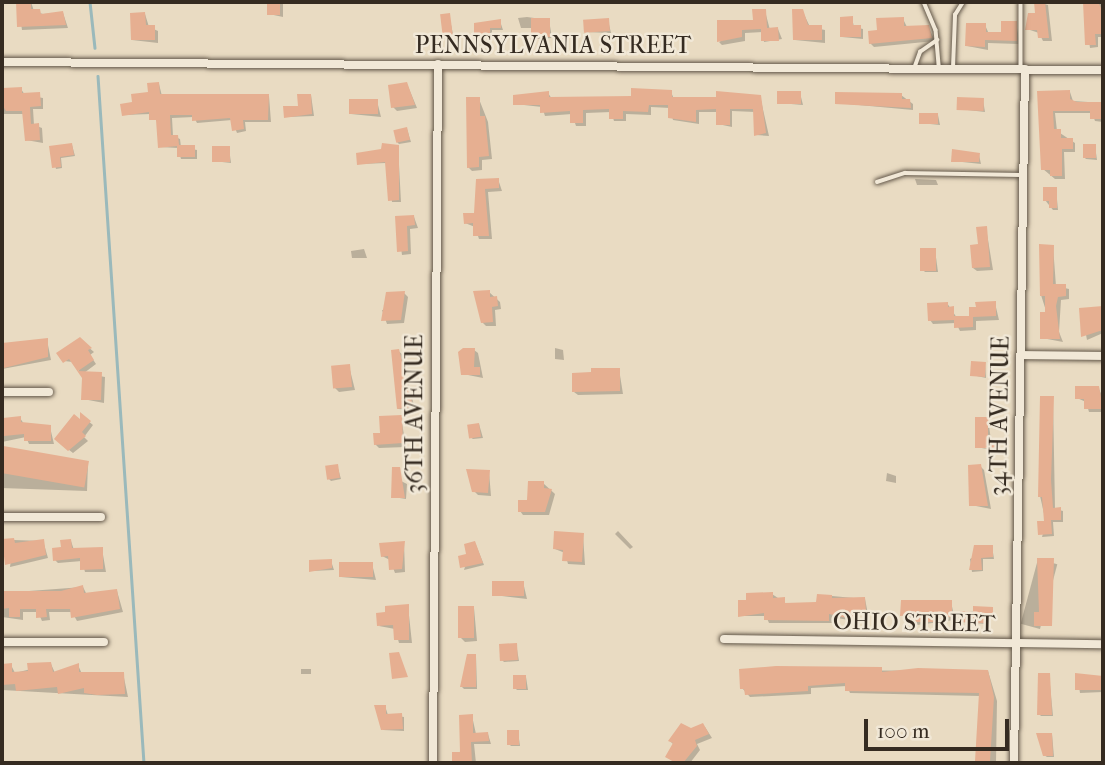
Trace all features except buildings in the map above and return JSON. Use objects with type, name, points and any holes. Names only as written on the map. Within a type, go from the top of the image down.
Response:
[{"type":"street","name":"PENNSYLVANIA STREET","points":[[2,62],[1103,70]]},
{"type":"street","name":"36TH AVENUE","points":[[433,763],[438,64]]},
{"type":"street","name":"34TH AVENUE","points":[[1014,763],[1024,175],[1023,69]]},
{"type":"street","points":[[1021,355],[1103,356]]},
{"type":"street","points":[[2,392],[50,392]]},
{"type":"street","points":[[2,517],[101,517]]},
{"type":"street","name":"OHIO STREET","points":[[724,639],[1103,644]]},
{"type":"street","points":[[2,642],[104,642]]},
{"type":"lane","points":[[924,2],[937,40],[939,68]]},
{"type":"lane","points":[[953,68],[954,15],[963,2]]},
{"type":"lane","points":[[1021,2],[1023,69]]},
{"type":"lane","points":[[915,68],[920,52],[937,40]]},
{"type":"lane","points":[[877,183],[905,173],[1024,175]]},
{"type":"waterway","points":[[90,2],[95,48]]},
{"type":"waterway","points":[[98,76],[144,763]]}]
